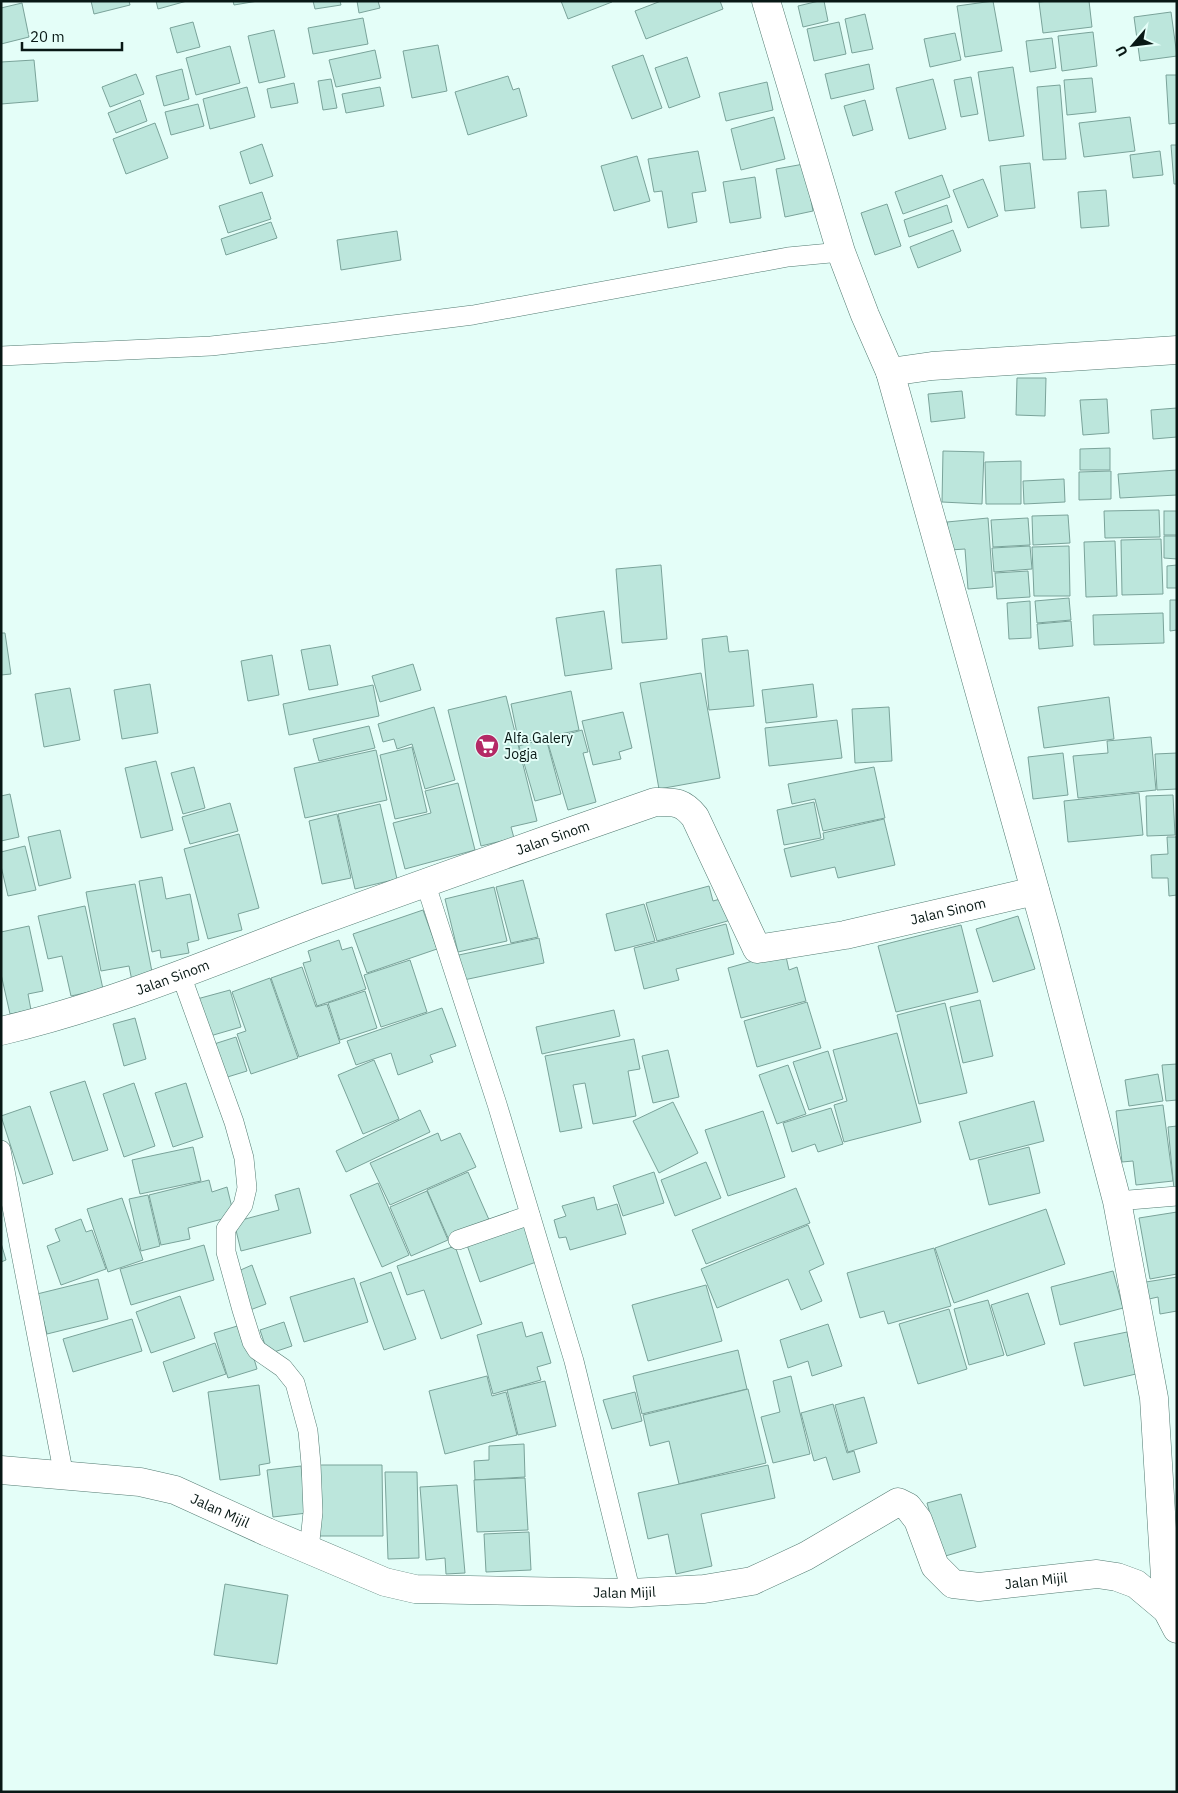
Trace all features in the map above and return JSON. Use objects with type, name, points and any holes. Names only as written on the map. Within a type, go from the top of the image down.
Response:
[{"type":"street","points":[[766,1],[841,252],[865,315],[890,372],[938,513],[1117,1201],[1154,1398],[1172,1620]]},
{"type":"street","points":[[890,372],[932,366],[1177,350]]},
{"type":"street","name":"Jalan Sinom","points":[[1,1031],[34,1024],[159,984],[425,882],[655,802],[670,802],[686,806],[695,817],[757,949],[845,935],[1035,891]]},
{"type":"street","name":"Jalan Mijil","points":[[1,1470],[140,1482],[175,1490],[385,1582],[415,1589],[631,1593],[704,1589],[752,1581],[806,1556],[898,1502],[908,1507],[918,1520],[935,1566],[953,1584],[979,1587],[1098,1574],[1117,1576],[1136,1584],[1172,1620]]},
{"type":"lane","points":[[1,356],[211,346],[329,333],[474,314],[788,257],[841,252]]},
{"type":"lane","points":[[425,882],[574,1361],[631,1593]]},
{"type":"lane","points":[[181,975],[234,1122],[244,1158],[247,1188],[243,1205],[226,1229],[226,1252],[252,1342],[257,1350],[283,1368],[295,1383],[308,1431],[312,1512],[309,1550]]},
{"type":"lane","points":[[1,1150],[64,1476]]},
{"type":"lane","points":[[1117,1201],[1177,1196]]},
{"type":"lane","points":[[458,1240],[530,1215]]},
{"type":"building","points":[[91,1],[129,1],[130,5],[94,14]]},
{"type":"building","points":[[156,1],[187,1],[158,9]]},
{"type":"building","points":[[233,1],[258,1],[234,5]]},
{"type":"building","points":[[313,1],[340,1],[341,5],[315,9]]},
{"type":"building","points":[[357,1],[378,1],[380,8],[359,13]]},
{"type":"building","points":[[561,1],[612,1],[612,2],[568,19]]},
{"type":"building","points":[[661,1],[720,1],[723,9],[646,39],[635,11]]},
{"type":"building","points":[[824,1],[828,21],[803,27],[798,6]]},
{"type":"building","points":[[993,1],[1002,51],[965,57],[957,6]]},
{"type":"building","points":[[1089,1],[1092,27],[1043,33],[1039,2]]},
{"type":"building","points":[[22,3],[29,37],[1,44],[1,8]]},
{"type":"building","points":[[1171,12],[1177,56],[1140,61],[1134,17]]},
{"type":"building","points":[[865,14],[873,49],[852,53],[845,19]]},
{"type":"building","points":[[363,18],[368,44],[313,54],[308,28]]},
{"type":"building","points":[[193,22],[200,47],[177,53],[170,28]]},
{"type":"building","points":[[839,22],[846,54],[814,61],[807,29]]},
{"type":"building","points":[[274,30],[285,77],[259,83],[248,36]]},
{"type":"building","points":[[1093,32],[1097,66],[1062,71],[1058,36]]},
{"type":"building","points":[[955,33],[961,60],[930,67],[924,39]]},
{"type":"building","points":[[1052,38],[1056,68],[1030,72],[1026,41]]},
{"type":"building","points":[[438,45],[447,91],[412,98],[403,51]]},
{"type":"building","points":[[230,46],[240,83],[196,95],[186,58]]},
{"type":"building","points":[[375,50],[381,78],[336,87],[329,60]]},
{"type":"building","points":[[643,55],[662,108],[632,119],[612,66]]},
{"type":"building","points":[[687,57],[700,97],[669,108],[655,68]]},
{"type":"building","points":[[34,60],[38,101],[1,104],[1,62]]},
{"type":"building","points":[[869,64],[874,89],[831,99],[825,74]]},
{"type":"building","points":[[1013,67],[1024,136],[989,141],[978,72]]},
{"type":"building","points":[[182,69],[189,99],[164,106],[156,76]]},
{"type":"building","points":[[136,74],[144,94],[110,107],[102,87]]},
{"type":"building","points":[[1166,75],[1177,75],[1177,123],[1169,124]]},
{"type":"building","points":[[508,76],[513,90],[519,88],[527,116],[468,135],[455,92]]},
{"type":"building","points":[[971,77],[978,114],[961,117],[954,80]]},
{"type":"building","points":[[1092,78],[1096,112],[1067,115],[1064,80]]},
{"type":"building","points":[[331,79],[337,108],[323,110],[318,81]]},
{"type":"building","points":[[933,79],[946,129],[909,139],[896,88]]},
{"type":"building","points":[[767,82],[773,110],[726,121],[719,93]]},
{"type":"building","points":[[294,83],[298,103],[271,108],[267,89]]},
{"type":"building","points":[[1060,85],[1066,159],[1043,160],[1037,87]]},
{"type":"building","points":[[247,87],[255,117],[210,129],[203,99]]},
{"type":"building","points":[[380,87],[384,106],[346,113],[342,94]]},
{"type":"building","points":[[140,100],[147,121],[116,133],[108,113]]},
{"type":"building","points":[[865,100],[873,130],[853,136],[844,106]]},
{"type":"building","points":[[198,104],[204,126],[171,135],[165,112]]},
{"type":"building","points":[[774,117],[785,159],[741,170],[731,129]]},
{"type":"building","points":[[1130,117],[1135,151],[1084,157],[1079,123]]},
{"type":"building","points":[[155,123],[168,158],[126,174],[113,139]]},
{"type":"building","points":[[262,144],[273,176],[250,184],[240,152]]},
{"type":"building","points":[[1171,145],[1177,145],[1177,184],[1174,184]]},
{"type":"building","points":[[698,151],[706,191],[692,193],[697,222],[668,228],[662,191],[654,192],[648,159]]},
{"type":"building","points":[[1160,151],[1163,175],[1133,178],[1130,155]]},
{"type":"building","points":[[637,156],[650,201],[614,211],[601,166]]},
{"type":"building","points":[[1030,163],[1035,208],[1005,211],[1000,166]]},
{"type":"building","points":[[804,164],[813,211],[785,217],[776,169]]},
{"type":"building","points":[[942,175],[950,197],[903,214],[895,192]]},
{"type":"building","points":[[755,177],[761,218],[730,223],[723,182]]},
{"type":"building","points":[[983,179],[998,216],[968,228],[953,190]]},
{"type":"building","points":[[1106,190],[1109,226],[1081,228],[1078,192]]},
{"type":"building","points":[[262,192],[271,219],[228,233],[219,206]]},
{"type":"building","points":[[887,204],[901,246],[875,255],[861,213]]},
{"type":"building","points":[[947,205],[952,222],[909,237],[904,220]]},
{"type":"building","points":[[271,222],[277,238],[226,255],[221,239]]},
{"type":"building","points":[[953,230],[961,251],[918,268],[910,247]]},
{"type":"building","points":[[397,231],[401,260],[341,270],[337,240]]},
{"type":"building","points":[[1017,378],[1046,378],[1045,416],[1016,415]]},
{"type":"building","points":[[962,391],[965,418],[931,422],[928,394]]},
{"type":"building","points":[[1107,399],[1109,433],[1083,435],[1080,400]]},
{"type":"building","points":[[1177,408],[1177,437],[1153,439],[1151,410]]},
{"type":"building","points":[[1110,448],[1110,470],[1080,470],[1080,449]]},
{"type":"building","points":[[943,451],[984,452],[982,504],[942,502]]},
{"type":"building","points":[[1021,461],[1021,504],[986,504],[985,462]]},
{"type":"building","points":[[1177,470],[1177,495],[1120,498],[1118,474]]},
{"type":"building","points":[[1111,471],[1111,499],[1079,500],[1079,472]]},
{"type":"building","points":[[1064,479],[1065,502],[1024,504],[1023,481]]},
{"type":"building","points":[[1159,510],[1160,537],[1105,538],[1104,511]]},
{"type":"building","points":[[1164,511],[1177,511],[1177,535],[1164,535]]},
{"type":"building","points":[[1068,515],[1070,543],[1033,545],[1032,516]]},
{"type":"building","points":[[988,518],[993,587],[968,589],[965,549],[950,550],[947,522]]},
{"type":"building","points":[[1028,518],[1030,545],[993,547],[991,520]]},
{"type":"building","points":[[1164,536],[1177,536],[1177,559],[1164,558]]},
{"type":"building","points":[[1161,539],[1163,594],[1122,595],[1121,540]]},
{"type":"building","points":[[1115,541],[1117,596],[1086,597],[1084,542]]},
{"type":"building","points":[[1030,546],[1032,569],[994,572],[992,548]]},
{"type":"building","points":[[1069,546],[1070,596],[1034,596],[1032,547]]},
{"type":"building","points":[[661,565],[667,639],[622,643],[616,569]]},
{"type":"building","points":[[1177,565],[1177,588],[1167,588],[1167,566]]},
{"type":"building","points":[[1028,571],[1030,597],[997,599],[995,573]]},
{"type":"building","points":[[1069,598],[1071,620],[1037,623],[1035,601]]},
{"type":"building","points":[[1170,600],[1177,600],[1177,630],[1170,631]]},
{"type":"building","points":[[1030,601],[1031,638],[1009,639],[1007,603]]},
{"type":"building","points":[[604,611],[612,669],[565,676],[556,618]]},
{"type":"building","points":[[1163,613],[1164,643],[1094,645],[1093,615]]},
{"type":"building","points":[[1071,621],[1073,646],[1039,649],[1037,624]]},
{"type":"building","points":[[1,633],[5,633],[11,674],[1,675]]},
{"type":"building","points":[[727,636],[729,652],[748,650],[754,706],[709,710],[702,639]]},
{"type":"building","points":[[330,645],[338,685],[309,690],[301,650]]},
{"type":"building","points":[[272,655],[279,695],[248,701],[241,661]]},
{"type":"building","points":[[413,664],[421,690],[380,702],[372,676]]},
{"type":"building","points":[[701,673],[720,778],[659,789],[640,683]]},
{"type":"building","points":[[150,684],[158,733],[122,739],[114,690]]},
{"type":"building","points":[[813,684],[817,717],[766,723],[762,690]]},
{"type":"building","points":[[373,685],[379,716],[289,735],[283,704]]},
{"type":"building","points":[[70,688],[80,740],[44,747],[35,694]]},
{"type":"building","points":[[571,691],[579,730],[519,743],[511,704]]},
{"type":"building","points":[[506,696],[537,821],[511,827],[514,838],[481,846],[448,710]]},
{"type":"building","points":[[1109,697],[1114,739],[1044,748],[1038,707]]},
{"type":"building","points":[[434,707],[455,780],[425,789],[412,744],[397,749],[394,739],[383,742],[378,724]]},
{"type":"building","points":[[889,707],[892,761],[855,763],[852,709]]},
{"type":"building","points":[[623,712],[632,748],[619,752],[621,759],[593,765],[582,721]]},
{"type":"building","points":[[837,720],[842,758],[769,766],[765,728]]},
{"type":"building","points":[[369,726],[375,748],[319,761],[313,739]]},
{"type":"building","points":[[582,730],[588,752],[583,753],[596,802],[568,810],[547,740]]},
{"type":"building","points":[[1151,737],[1156,790],[1078,798],[1073,756],[1108,753],[1107,741]]},
{"type":"building","points":[[546,738],[561,794],[535,801],[519,746]]},
{"type":"building","points":[[412,747],[427,812],[395,819],[380,755]]},
{"type":"building","points":[[376,750],[387,800],[305,818],[294,768]]},
{"type":"building","points":[[1063,753],[1068,795],[1033,799],[1028,757]]},
{"type":"building","points":[[1177,753],[1177,789],[1157,790],[1155,754]]},
{"type":"building","points":[[156,761],[173,830],[141,838],[125,768]]},
{"type":"building","points":[[194,767],[205,808],[183,814],[171,773]]},
{"type":"building","points":[[874,767],[885,818],[823,831],[815,799],[792,804],[788,784]]},
{"type":"building","points":[[458,783],[475,850],[405,869],[393,823],[431,813],[425,791]]},
{"type":"building","points":[[1139,793],[1143,835],[1068,842],[1064,801]]},
{"type":"building","points":[[10,794],[19,837],[1,841],[1,796]]},
{"type":"building","points":[[1173,795],[1175,835],[1147,836],[1146,796]]},
{"type":"building","points":[[814,802],[821,838],[784,845],[777,810]]},
{"type":"building","points":[[230,803],[238,831],[190,844],[182,817]]},
{"type":"building","points":[[380,804],[397,879],[355,889],[338,814]]},
{"type":"building","points":[[337,814],[351,878],[322,884],[309,821]]},
{"type":"building","points":[[884,819],[895,865],[838,878],[835,867],[791,877],[784,849],[824,839],[823,833]]},
{"type":"building","points":[[60,830],[71,878],[39,886],[28,837]]},
{"type":"building","points":[[239,834],[259,908],[238,914],[242,930],[208,939],[184,849]]},
{"type":"building","points":[[1167,837],[1177,837],[1177,895],[1169,896],[1168,878],[1152,878],[1151,855],[1168,854]]},
{"type":"building","points":[[25,846],[36,890],[8,896],[1,866],[1,852]]},
{"type":"building","points":[[162,877],[166,899],[190,894],[199,940],[187,943],[189,953],[161,958],[160,950],[152,952],[139,881]]},
{"type":"building","points":[[523,880],[538,937],[511,943],[496,887]]},
{"type":"building","points":[[135,884],[153,977],[132,981],[129,966],[101,971],[86,892]]},
{"type":"building","points":[[709,886],[713,901],[724,898],[731,920],[657,941],[646,903]]},
{"type":"building","points":[[494,887],[507,941],[458,952],[445,899]]},
{"type":"building","points":[[644,904],[655,941],[615,951],[606,914]]},
{"type":"building","points":[[85,906],[103,989],[71,996],[62,956],[48,959],[38,916]]},
{"type":"building","points":[[423,910],[437,949],[367,973],[353,934]]},
{"type":"building","points":[[1018,916],[1035,969],[993,982],[976,929]]},
{"type":"building","points":[[726,924],[734,954],[676,969],[679,980],[644,989],[634,948]]},
{"type":"building","points":[[961,925],[978,992],[896,1012],[878,946]]},
{"type":"building","points":[[29,926],[43,991],[28,994],[31,1010],[10,1014],[1,974],[1,932]]},
{"type":"building","points":[[539,938],[544,963],[459,981],[454,956]]},
{"type":"building","points":[[339,940],[342,950],[352,947],[366,989],[317,1006],[303,963],[311,961],[308,951]]},
{"type":"building","points":[[785,952],[789,970],[797,967],[806,1001],[741,1018],[728,968]]},
{"type":"building","points":[[410,960],[427,1012],[381,1027],[364,975]]},
{"type":"building","points":[[302,967],[316,1007],[327,1004],[340,1043],[299,1057],[271,978]]},
{"type":"building","points":[[270,978],[298,1058],[251,1074],[237,1034],[246,1031],[232,992]]},
{"type":"building","points":[[230,990],[241,1027],[210,1036],[197,999]]},
{"type":"building","points":[[365,991],[377,1028],[340,1040],[328,1003]]},
{"type":"building","points":[[980,1000],[993,1056],[963,1063],[950,1007]]},
{"type":"building","points":[[807,1002],[821,1048],[757,1067],[744,1021]]},
{"type":"building","points":[[945,1003],[967,1093],[919,1104],[897,1015]]},
{"type":"building","points":[[442,1008],[456,1046],[430,1055],[433,1062],[398,1075],[391,1053],[356,1065],[347,1041]]},
{"type":"building","points":[[614,1010],[620,1036],[542,1054],[536,1027]]},
{"type":"building","points":[[135,1018],[146,1059],[124,1066],[113,1024]]},
{"type":"building","points":[[897,1033],[921,1122],[844,1142],[834,1105],[847,1101],[833,1050]]},
{"type":"building","points":[[236,1037],[247,1071],[221,1079],[211,1045]]},
{"type":"building","points":[[634,1039],[640,1069],[628,1071],[636,1116],[593,1124],[585,1083],[573,1085],[582,1128],[560,1132],[545,1056]]},
{"type":"building","points":[[668,1050],[679,1097],[653,1103],[642,1056]]},
{"type":"building","points":[[828,1051],[843,1099],[809,1110],[793,1062]]},
{"type":"building","points":[[374,1060],[399,1119],[363,1134],[338,1075]]},
{"type":"building","points":[[1177,1064],[1177,1100],[1166,1101],[1162,1065]]},
{"type":"building","points":[[788,1065],[806,1114],[777,1124],[759,1075]]},
{"type":"building","points":[[1158,1074],[1163,1101],[1129,1106],[1125,1080]]},
{"type":"building","points":[[85,1081],[108,1150],[73,1161],[50,1092]]},
{"type":"building","points":[[134,1083],[155,1146],[124,1157],[103,1094]]},
{"type":"building","points":[[186,1083],[203,1137],[173,1147],[155,1093]]},
{"type":"building","points":[[1034,1101],[1044,1141],[970,1160],[959,1122]]},
{"type":"building","points":[[673,1102],[698,1153],[659,1173],[633,1121]]},
{"type":"building","points":[[1163,1105],[1173,1181],[1136,1185],[1133,1161],[1122,1162],[1116,1111]]},
{"type":"building","points":[[30,1106],[53,1174],[23,1184],[1,1116]]},
{"type":"building","points":[[831,1108],[843,1144],[818,1152],[815,1144],[792,1152],[783,1123]]},
{"type":"building","points":[[420,1110],[430,1132],[346,1172],[336,1151]]},
{"type":"building","points":[[763,1111],[785,1177],[728,1196],[705,1130]]},
{"type":"building","points":[[1177,1126],[1177,1188],[1174,1189],[1168,1127]]},
{"type":"building","points":[[438,1133],[441,1141],[460,1133],[476,1167],[390,1205],[370,1163]]},
{"type":"building","points":[[193,1147],[201,1181],[140,1194],[132,1160]]},
{"type":"building","points":[[1029,1147],[1040,1193],[989,1205],[978,1160]]},
{"type":"building","points":[[706,1162],[721,1198],[675,1216],[661,1180]]},
{"type":"building","points":[[468,1172],[490,1222],[449,1240],[427,1190]]},
{"type":"building","points":[[654,1172],[664,1203],[623,1216],[613,1186]]},
{"type":"building","points":[[209,1180],[212,1192],[227,1187],[234,1216],[188,1228],[190,1239],[161,1245],[149,1195]]},
{"type":"building","points":[[378,1183],[409,1255],[382,1267],[350,1195]]},
{"type":"building","points":[[299,1188],[311,1233],[241,1251],[234,1222],[279,1210],[275,1195]]},
{"type":"building","points":[[796,1188],[810,1223],[706,1264],[692,1230]]},
{"type":"building","points":[[427,1191],[448,1240],[411,1256],[390,1207]]},
{"type":"building","points":[[148,1195],[160,1246],[141,1251],[129,1199]]},
{"type":"building","points":[[594,1197],[597,1210],[617,1204],[626,1234],[570,1250],[566,1237],[559,1238],[554,1220],[566,1216],[562,1206]]},
{"type":"building","points":[[122,1198],[143,1260],[108,1272],[87,1209]]},
{"type":"building","points":[[1046,1209],[1065,1264],[954,1303],[935,1248]]},
{"type":"building","points":[[1177,1212],[1177,1274],[1150,1279],[1139,1218]]},
{"type":"building","points":[[81,1219],[86,1232],[92,1230],[106,1269],[61,1285],[47,1246],[60,1241],[55,1229]]},
{"type":"building","points":[[526,1223],[539,1261],[480,1282],[467,1245]]},
{"type":"building","points":[[808,1225],[824,1264],[809,1271],[822,1301],[801,1310],[788,1279],[717,1308],[701,1269]]},
{"type":"building","points":[[1,1243],[6,1260],[1,1262]]},
{"type":"building","points":[[204,1245],[214,1280],[131,1305],[120,1269]]},
{"type":"building","points":[[455,1246],[482,1324],[441,1339],[424,1290],[407,1295],[397,1266]]},
{"type":"building","points":[[934,1248],[951,1306],[888,1324],[884,1311],[860,1318],[847,1273]]},
{"type":"building","points":[[252,1265],[266,1304],[250,1310],[236,1272]]},
{"type":"building","points":[[1113,1271],[1123,1308],[1060,1325],[1051,1287]]},
{"type":"building","points":[[391,1272],[416,1339],[384,1350],[360,1283]]},
{"type":"building","points":[[1177,1277],[1177,1311],[1160,1314],[1158,1297],[1149,1299],[1146,1282]]},
{"type":"building","points":[[354,1278],[368,1322],[304,1342],[290,1297]]},
{"type":"building","points":[[98,1279],[108,1319],[47,1334],[37,1294]]},
{"type":"building","points":[[706,1285],[722,1341],[648,1361],[632,1305]]},
{"type":"building","points":[[1028,1293],[1045,1344],[1007,1356],[991,1305]]},
{"type":"building","points":[[180,1296],[195,1338],[151,1353],[136,1312]]},
{"type":"building","points":[[988,1300],[1004,1355],[969,1365],[954,1309]]},
{"type":"building","points":[[949,1309],[967,1369],[918,1384],[899,1324]]},
{"type":"building","points":[[132,1319],[142,1351],[73,1372],[63,1339]]},
{"type":"building","points":[[284,1322],[292,1346],[268,1354],[260,1330]]},
{"type":"building","points":[[522,1322],[526,1337],[542,1332],[551,1363],[537,1367],[541,1380],[493,1394],[477,1335]]},
{"type":"building","points":[[244,1324],[257,1369],[228,1378],[214,1333]]},
{"type":"building","points":[[828,1324],[842,1366],[812,1376],[808,1361],[788,1368],[780,1340]]},
{"type":"building","points":[[1127,1332],[1136,1374],[1084,1386],[1074,1343]]},
{"type":"building","points":[[215,1343],[226,1374],[173,1392],[163,1362]]},
{"type":"building","points":[[738,1350],[747,1389],[642,1414],[633,1376]]},
{"type":"building","points":[[487,1376],[492,1396],[506,1392],[517,1435],[445,1454],[429,1391]]},
{"type":"building","points":[[791,1376],[810,1454],[773,1463],[761,1417],[780,1412],[773,1381]]},
{"type":"building","points":[[545,1381],[556,1426],[518,1435],[507,1390]]},
{"type":"building","points":[[259,1385],[270,1463],[259,1465],[260,1475],[220,1480],[208,1392]]},
{"type":"building","points":[[748,1389],[766,1463],[679,1484],[669,1441],[650,1446],[643,1415]]},
{"type":"building","points":[[635,1392],[642,1421],[612,1429],[603,1400]]},
{"type":"building","points":[[864,1397],[877,1443],[848,1452],[835,1405]]},
{"type":"building","points":[[833,1404],[847,1453],[854,1451],[860,1472],[833,1480],[826,1457],[814,1461],[801,1413]]},
{"type":"building","points":[[524,1444],[525,1477],[475,1480],[474,1461],[489,1460],[489,1446]]},
{"type":"building","points":[[314,1465],[382,1465],[383,1536],[315,1536]]},
{"type":"building","points":[[768,1465],[775,1498],[701,1514],[712,1566],[676,1574],[668,1534],[648,1539],[638,1493]]},
{"type":"building","points":[[301,1466],[307,1513],[273,1517],[267,1470]]},
{"type":"building","points":[[385,1472],[417,1472],[419,1558],[388,1559]]},
{"type":"building","points":[[525,1478],[528,1530],[477,1532],[474,1480]]},
{"type":"building","points":[[457,1485],[465,1573],[446,1574],[445,1558],[426,1560],[420,1487]]},
{"type":"building","points":[[961,1494],[976,1547],[942,1557],[927,1503]]},
{"type":"building","points":[[529,1532],[531,1570],[486,1572],[484,1534]]},
{"type":"building","points":[[225,1584],[288,1595],[277,1664],[214,1655]]},
{"type":"place","name":"Alfa Galery Jogja","points":[[487,746]]}]
